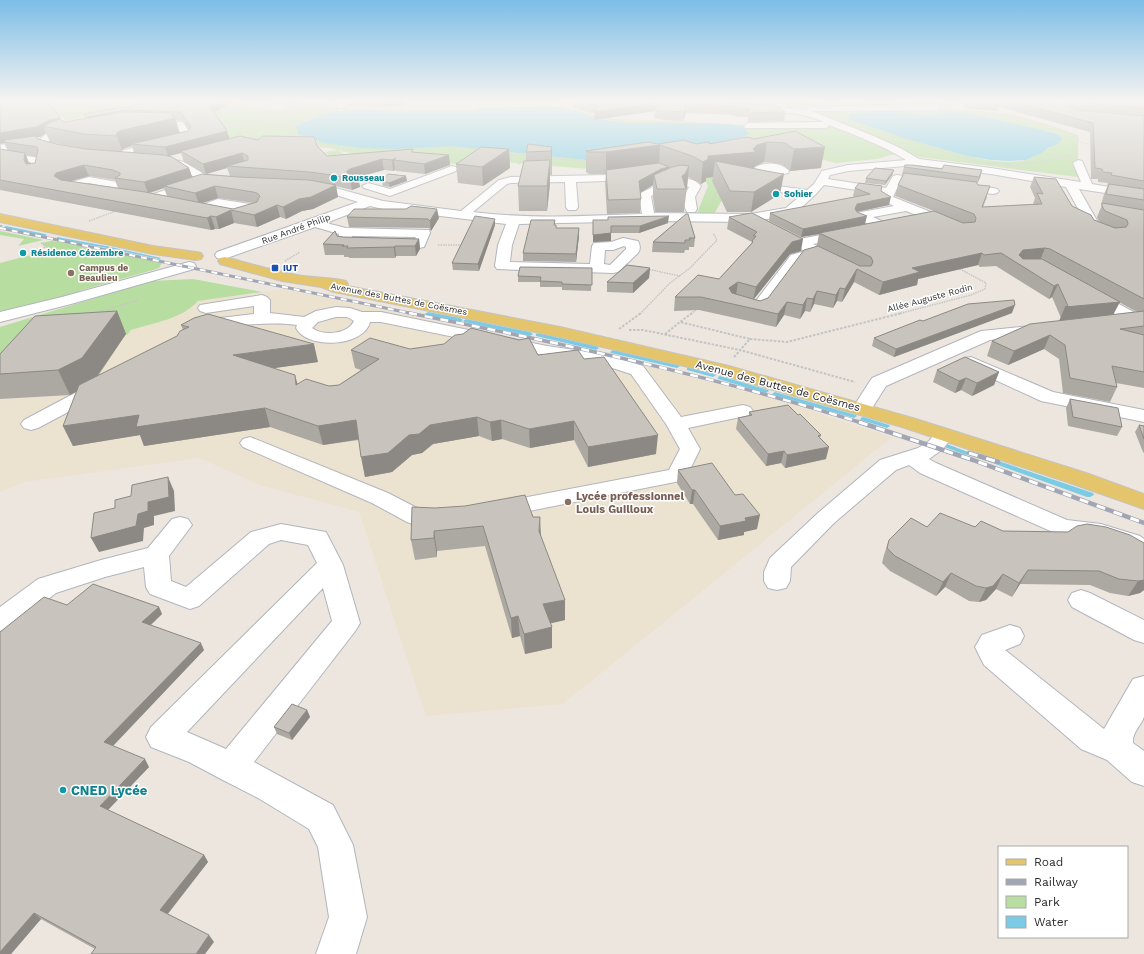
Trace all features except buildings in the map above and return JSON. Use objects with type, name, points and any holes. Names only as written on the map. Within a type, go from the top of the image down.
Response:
[{"type":"main road","name":"Avenue des Buttes de Coësmes","points":[[0,218],[206,262],[326,284],[340,284],[442,304],[472,314]]},
{"type":"main road","name":"Avenue des Buttes de Coësmes","points":[[326,284],[334,288],[560,332],[682,360],[862,409],[1078,478],[1144,502]]},
{"type":"main road","name":"Avenue des Buttes de Coësmes","points":[[1078,478],[1116,484],[1144,492]]},
{"type":"street","points":[[10,146],[4,147],[0,156],[36,160],[35,171]]},
{"type":"street","points":[[45,146],[60,151],[76,154]]},
{"type":"street","points":[[108,156],[152,146]]},
{"type":"street","points":[[887,146],[916,162]]},
{"type":"street","points":[[96,156],[168,161],[180,164],[206,180],[241,184]]},
{"type":"street","points":[[168,161],[185,156]]},
{"type":"street","points":[[296,186],[334,190],[369,202],[487,219],[514,220],[649,217],[752,218],[790,211],[810,194],[826,173],[848,168],[916,162],[991,171],[1072,184],[1085,183]]},
{"type":"street","points":[[787,163],[757,170],[764,175],[774,188],[788,195],[810,194]]},
{"type":"street","points":[[1078,163],[1081,167],[1085,183]]},
{"type":"street","points":[[377,176],[355,183],[390,193],[452,169]]},
{"type":"street","points":[[991,171],[996,169],[1005,169],[1085,183],[1144,196]]},
{"type":"street","points":[[145,199],[233,172]]},
{"type":"street","points":[[463,215],[505,181],[517,179],[606,178],[646,172]]},
{"type":"street","points":[[665,172],[695,186],[689,196],[691,209]]},
{"type":"street","points":[[405,176],[425,179]]},
{"type":"street","points":[[946,222],[886,198],[897,178],[992,190]]},
{"type":"street","points":[[570,179],[572,207]]},
{"type":"street","points":[[649,217],[645,196],[666,185],[685,181]]},
{"type":"street","points":[[821,181],[889,191]]},
{"type":"street","points":[[1072,184],[1072,187],[1094,227],[1115,235]]},
{"type":"street","points":[[334,190],[348,185]]},
{"type":"street","points":[[96,192],[119,195]]},
{"type":"street","points":[[145,199],[171,204]]},
{"type":"street","name":"Rue André Philip","points":[[0,317],[66,301],[206,262],[369,202]]},
{"type":"street","points":[[185,207],[200,210]]},
{"type":"street","points":[[884,227],[860,216],[907,207]]},
{"type":"street","points":[[1083,207],[1098,210]]},
{"type":"street","points":[[799,243],[932,217]]},
{"type":"street","points":[[752,218],[768,227]]},
{"type":"street","points":[[514,220],[505,245],[502,266],[596,268],[613,268],[633,250],[632,244],[623,242],[613,246],[599,246],[596,268]]},
{"type":"street","points":[[314,223],[344,232],[424,233],[419,244],[438,244]]},
{"type":"street","points":[[787,237],[850,268]]},
{"type":"street","points":[[736,302],[758,308],[796,258],[818,252]]},
{"type":"street","points":[[1074,285],[1139,322]]},
{"type":"street","points":[[352,315],[375,296]]},
{"type":"street","points":[[206,308],[262,300],[262,318]]},
{"type":"street","points":[[352,315],[362,321],[358,328],[344,336],[333,338],[318,337],[306,332],[304,328],[308,322],[325,314],[352,315],[381,317],[547,351],[603,360],[637,370],[676,424],[690,449],[677,475],[480,513]]},
{"type":"street","points":[[189,331],[201,326],[262,318],[278,318],[308,322]]},
{"type":"street","points":[[1104,323],[1139,322]]},
{"type":"street","points":[[862,409],[879,382],[988,336],[1057,328]]},
{"type":"street","points":[[950,352],[1048,397],[1144,416]]},
{"type":"street","points":[[31,424],[112,382]]},
{"type":"street","points":[[676,424],[743,411]]},
{"type":"street","points":[[777,582],[779,564],[826,518],[888,465],[899,460],[925,453],[936,445],[944,435]]},
{"type":"street","points":[[250,443],[380,498],[415,517],[457,517]]},
{"type":"street","points":[[912,457],[928,468],[1063,527],[1101,532],[1131,542],[1144,550]]},
{"type":"street","points":[[0,621],[47,586],[101,569],[156,555],[180,524]]},
{"type":"street","points":[[156,555],[159,587],[190,599],[260,538],[281,532],[317,538],[330,565],[346,623],[231,767]]},
{"type":"street","points":[[330,565],[162,737],[200,752],[231,767],[270,787],[321,817],[335,845],[348,917],[336,954]]},
{"type":"street","points":[[1081,600],[1144,632]]},
{"type":"street","points":[[1010,636],[992,643],[989,646],[994,657],[1092,739],[1118,750],[1144,771]]},
{"type":"street","points":[[1118,750],[1117,740],[1119,732],[1144,688]]},
{"type":"path","points":[[332,146],[394,150],[450,147],[481,151]]},
{"type":"path","points":[[925,146],[986,163],[1018,165],[1072,157],[1077,146]]},
{"type":"path","points":[[325,157],[321,154],[342,152],[351,148]]},
{"type":"path","points":[[821,149],[856,152]]},
{"type":"path","points":[[503,153],[531,156],[520,163]]},
{"type":"path","points":[[546,158],[591,161]]},
{"type":"path","points":[[88,221],[145,199]]},
{"type":"path","points":[[704,217],[717,240],[690,268],[670,283],[631,321],[618,330],[643,330],[740,350],[874,388]]},
{"type":"path","points":[[39,242],[46,247],[43,248]]},
{"type":"path","points":[[438,244],[505,245]]},
{"type":"path","points":[[283,262],[300,252]]},
{"type":"path","points":[[619,263],[680,276]]},
{"type":"path","name":"Allée Auguste Rodin","points":[[750,339],[787,342],[971,295],[985,289],[986,283],[955,266]]},
{"type":"path","points":[[86,315],[134,301],[139,297]]},
{"type":"path","points":[[664,334],[700,307],[736,302]]},
{"type":"path","points":[[680,322],[750,339],[740,350]]},
{"type":"shaded area","name":"Lycée professionnel Louis Guilloux","points":[[285,289],[644,365],[777,400],[892,437],[563,704],[426,716],[359,512],[260,485],[199,458],[24,482],[0,492],[0,393],[46,339],[128,334],[131,330],[168,319],[192,308],[198,301]]},
{"type":"green space","points":[[285,146],[931,146],[976,158],[1002,162],[1014,162],[1034,157],[1055,146],[1078,146],[1078,177],[896,154],[876,159],[836,163],[789,151],[714,159],[726,193],[714,214],[697,213],[708,186],[702,174],[588,169],[468,159],[455,164],[346,155],[350,153],[338,150],[345,155],[332,157],[324,152],[337,150],[330,148]]},
{"type":"green space","points":[[0,231],[43,240],[18,246],[24,239],[0,235]]},
{"type":"green space","name":"Campus de Beaulieu","points":[[51,241],[162,263],[159,268],[79,291],[80,293],[0,313],[0,263],[50,250],[41,243]]},
{"type":"green space","points":[[193,279],[262,292],[198,301],[184,312],[176,316],[131,330],[128,334],[0,393],[0,327],[151,281]]},
{"type":"water","points":[[344,146],[704,146],[587,160],[451,146],[394,149]]},
{"type":"water","points":[[930,146],[1054,146],[1026,160],[991,160],[967,156]]},
{"type":"waterway","points":[[6,227],[45,235]]},
{"type":"waterway","points":[[58,238],[106,247]]},
{"type":"waterway","points":[[109,248],[159,258]]},
{"type":"waterway","points":[[428,314],[460,320]]},
{"type":"waterway","points":[[466,321],[530,334]]},
{"type":"waterway","points":[[538,335],[596,348]]},
{"type":"waterway","points":[[613,352],[677,366]]},
{"type":"waterway","points":[[689,369],[713,375]]},
{"type":"waterway","points":[[720,378],[766,391]]},
{"type":"waterway","points":[[775,394],[854,416]]},
{"type":"waterway","points":[[863,419],[887,426]]},
{"type":"waterway","points":[[944,445],[966,453]]},
{"type":"waterway","points":[[978,456],[1090,495]]},
{"type":"railway","points":[[0,228],[414,314]]},
{"type":"railway","points":[[409,313],[523,336],[693,375],[862,423]]},
{"type":"railway","points":[[862,423],[973,460],[1144,523]]},
{"type":"railway","points":[[969,453],[998,462]]},
{"type":"place","name":"Rousseau","points":[[334,178]]},
{"type":"place","name":"Sohier","points":[[776,194]]},
{"type":"place","name":"Résidence Cézembre","points":[[23,253]]},
{"type":"place","name":"IUT","points":[[275,268]]},
{"type":"place","name":"Campus de Beaulieu","points":[[71,273]]},
{"type":"place","name":"Lycée professionnel Louis Guilloux","points":[[568,502]]},
{"type":"place","name":"CNED Lycée","points":[[63,790]]}]
